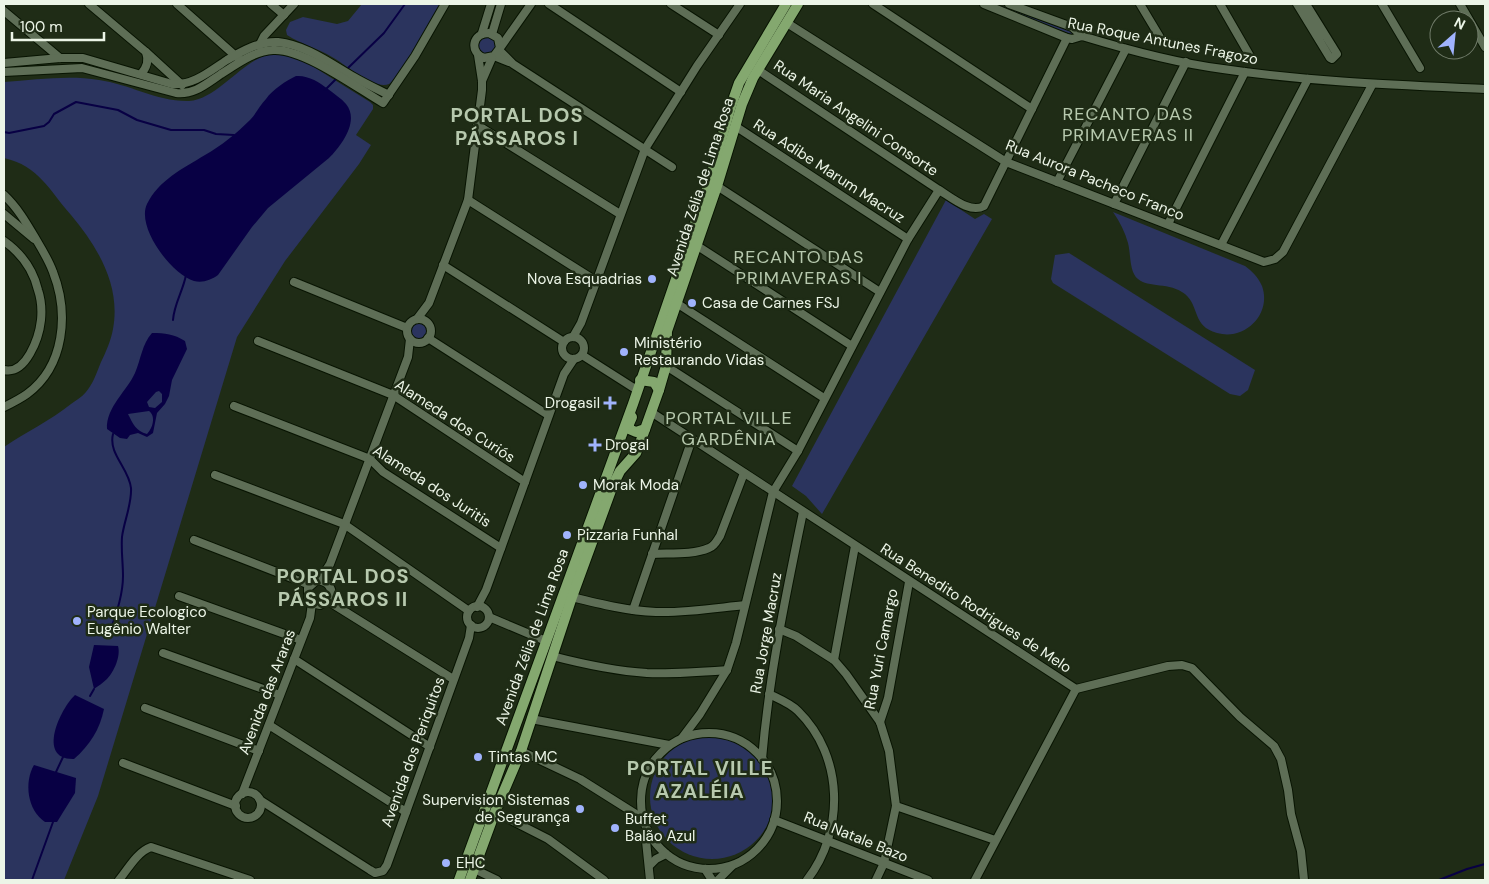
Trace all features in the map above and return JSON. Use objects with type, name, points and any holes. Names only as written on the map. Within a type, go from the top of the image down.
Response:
[{"type":"main road","name":"Avenida Zélia de Lima Rosa","points":[[460,880],[633,404],[709,183],[739,83],[786,4]]},
{"type":"main road","name":"Avenida Zélia de Lima Rosa","points":[[470,880],[495,812],[521,751],[572,597],[613,485],[620,471],[636,453],[659,390],[666,366],[667,332],[717,186],[742,104],[758,70],[798,4]]},
{"type":"main road","points":[[638,385],[654,382],[659,390]]},
{"type":"main road","name":"Avenida Zélia de Lima Rosa","points":[[633,404],[634,411],[629,429],[636,432],[645,429]]},
{"type":"street","points":[[88,4],[182,85]]},
{"type":"street","points":[[177,4],[239,58]]},
{"type":"street","points":[[271,4],[284,15]]},
{"type":"street","points":[[257,53],[264,36],[294,4]]},
{"type":"street","points":[[4,63],[83,58],[172,84],[182,85],[239,58],[274,50],[300,55],[384,103],[415,56],[445,4]]},
{"type":"street","points":[[491,4],[482,33],[474,42],[474,50],[484,58],[496,53]]},
{"type":"street","points":[[496,53],[495,36],[500,4]]},
{"type":"street","points":[[482,81],[496,53],[531,4]]},
{"type":"street","points":[[549,4],[681,92]]},
{"type":"street","points":[[672,4],[718,35]]},
{"type":"street","points":[[570,358],[562,350],[564,342],[573,337],[581,323],[645,149],[740,4]]},
{"type":"street","points":[[873,4],[1032,108]]},
{"type":"street","points":[[1009,4],[1072,26],[1082,36]]},
{"type":"street","points":[[1140,4],[1161,39]]},
{"type":"street","points":[[1220,4],[1250,56]]},
{"type":"street","points":[[1297,4],[1332,59],[1337,54],[1306,4]]},
{"type":"street","points":[[1382,4],[1420,68]]},
{"type":"street","points":[[1460,4],[1485,47]]},
{"type":"street","name":"Rua Roque Antunes Fragozo","points":[[988,5],[1067,38],[1072,39],[1082,36],[1126,49],[1245,72],[1308,80],[1485,89]]},
{"type":"street","points":[[4,11],[60,58]]},
{"type":"street","name":"Rua Aurora Pacheco Franco","points":[[787,22],[1006,162],[1264,262],[1275,259],[1283,252],[1372,84]]},
{"type":"street","points":[[482,33],[495,36],[512,32]]},
{"type":"street","points":[[1006,162],[1067,38]]},
{"type":"street","points":[[4,72],[82,68],[185,94],[194,91],[260,44],[276,42],[296,46],[314,54],[389,95]]},
{"type":"street","points":[[1058,182],[1126,49]]},
{"type":"street","points":[[141,74],[148,62],[146,52]]},
{"type":"street","points":[[496,53],[672,167]]},
{"type":"street","points":[[408,357],[418,343],[428,338],[430,331],[426,322],[429,303],[468,200],[482,81],[478,55]]},
{"type":"street","points":[[1114,204],[1186,62]]},
{"type":"street","name":"Rua Maria Angelini Consorte","points":[[758,70],[939,190],[970,208],[982,208],[1006,162]]},
{"type":"street","points":[[1168,224],[1245,72]]},
{"type":"street","points":[[1221,245],[1308,80]]},
{"type":"street","points":[[477,125],[620,214]]},
{"type":"street","name":"Rua Adibe Marum Macruz","points":[[735,126],[908,239]]},
{"type":"street","points":[[717,186],[880,292]]},
{"type":"street","points":[[682,738],[710,700],[727,670],[773,492],[798,451],[908,239],[939,190]]},
{"type":"street","points":[[4,195],[26,221],[50,265],[59,292],[62,313],[60,345],[52,364],[42,380],[28,393],[4,407]]},
{"type":"street","points":[[468,200],[596,281]]},
{"type":"street","points":[[4,214],[37,242]]},
{"type":"street","points":[[4,241],[17,251],[31,271],[38,289],[41,311],[37,336],[27,358],[19,368],[13,371],[4,370]]},
{"type":"street","points":[[696,245],[852,346]]},
{"type":"street","points":[[443,265],[564,342]]},
{"type":"street","points":[[294,282],[407,328]]},
{"type":"street","points":[[328,602],[332,593],[328,584],[330,564],[408,357],[410,339],[407,328],[411,322],[417,319],[429,303]]},
{"type":"street","points":[[678,304],[824,398]]},
{"type":"street","points":[[417,319],[426,322]]},
{"type":"street","points":[[581,323],[581,340],[584,346],[582,356]]},
{"type":"street","points":[[573,337],[581,340]]},
{"type":"street","points":[[428,338],[548,415]]},
{"type":"street","points":[[410,339],[418,343]]},
{"type":"street","name":"Alameda dos Curiós","points":[[258,341],[394,395],[525,482]]},
{"type":"street","points":[[570,358],[582,356],[638,385]]},
{"type":"street","points":[[469,611],[477,607],[486,590],[570,358]]},
{"type":"street","points":[[666,366],[798,451]]},
{"type":"street","name":"Alameda dos Juritis","points":[[234,406],[370,459],[383,472],[501,548]]},
{"type":"street","name":"Rua Benedito Rodrigues de Melo","points":[[651,412],[909,582],[1076,689],[1175,665],[1188,666],[1198,673],[1240,717],[1274,746],[1281,760],[1288,790],[1291,814],[1301,851],[1304,880]]},
{"type":"street","points":[[633,610],[692,439]]},
{"type":"street","points":[[652,554],[690,552],[710,548],[715,544],[720,536],[744,473]]},
{"type":"street","points":[[215,474],[344,524],[469,611]]},
{"type":"street","name":"Rua Jorge Macruz","points":[[762,759],[779,629],[803,512]]},
{"type":"street","points":[[194,540],[310,585],[319,581],[330,564]]},
{"type":"street","points":[[834,660],[855,546]]},
{"type":"street","points":[[319,581],[328,584]]},
{"type":"street","name":"Rua Yuri Camargo","points":[[880,722],[888,698],[909,582]]},
{"type":"street","points":[[310,585],[307,593],[316,604],[328,602],[453,679]]},
{"type":"street","points":[[469,611],[468,620],[474,627],[480,628],[486,624],[486,590]]},
{"type":"street","points":[[180,596],[301,640]]},
{"type":"street","points":[[572,597],[609,606],[656,612],[688,611],[745,605]]},
{"type":"street","name":"Avenida das Araras","points":[[242,794],[316,604]]},
{"type":"street","points":[[477,607],[546,641]]},
{"type":"street","name":"Avenida dos Periquitos","points":[[260,800],[370,870],[376,873],[383,871],[387,865],[453,679],[474,627]]},
{"type":"street","points":[[779,629],[796,636],[834,660],[880,722],[889,751],[896,806],[884,863],[876,880]]},
{"type":"street","points":[[163,653],[280,695]]},
{"type":"street","points":[[552,656],[614,670],[646,673],[727,670]]},
{"type":"street","points":[[294,659],[430,747]]},
{"type":"street","points":[[974,880],[1076,689]]},
{"type":"street","points":[[769,694],[798,710],[814,729],[826,756],[834,784],[835,809],[828,841],[822,858],[807,880]]},
{"type":"street","points":[[145,708],[259,751]]},
{"type":"street","points":[[531,719],[669,745]]},
{"type":"street","points":[[269,725],[406,812]]},
{"type":"street","points":[[718,880],[735,864],[753,853],[766,838],[774,820],[777,804],[776,788],[771,773],[762,759],[750,747],[735,738],[719,734],[702,733],[682,738],[661,752],[649,767],[642,785],[640,804],[642,818],[656,843],[666,854],[684,864],[705,869],[735,864]]},
{"type":"street","points":[[521,751],[580,779],[642,818]]},
{"type":"street","points":[[123,763],[236,806]]},
{"type":"street","points":[[249,776],[253,793],[260,800],[260,809],[254,817],[249,818],[240,814],[236,801],[242,794],[253,793]]},
{"type":"street","points":[[896,806],[995,840]]},
{"type":"street","points":[[495,812],[548,839],[604,880]]},
{"type":"street","name":"Rua Natale Bazo","points":[[774,820],[928,880]]},
{"type":"street","points":[[648,831],[646,841],[650,865],[650,880]]},
{"type":"street","points":[[120,880],[138,857],[151,847],[250,880]]},
{"type":"street","points":[[650,865],[656,859],[666,854]]},
{"type":"street","points":[[474,869],[496,880]]},
{"type":"street","points":[[705,869],[712,880]]},
{"type":"shaded area","points":[[362,4],[442,4],[409,60],[389,84],[376,84],[337,60],[287,35],[286,30],[290,22],[303,17],[337,24],[348,21]]},
{"type":"shaded area","points":[[1001,6],[1078,33],[1077,36],[1026,18]]},
{"type":"shaded area","points":[[486,36],[495,40],[497,46],[490,56],[478,52],[477,41]]},
{"type":"shaded area","name":"Parque Ecologico Eugênio Walter","points":[[275,54],[301,59],[370,102],[373,105],[373,109],[356,135],[371,145],[359,164],[285,261],[237,337],[98,796],[64,880],[4,880],[4,447],[55,416],[86,392],[93,382],[108,346],[115,313],[114,298],[105,268],[81,227],[35,173],[16,162],[4,158],[4,82],[51,78],[87,79],[110,82],[166,99],[189,101],[209,94],[255,60]]},
{"type":"shaded area","points":[[296,76],[309,78],[325,86],[346,104],[351,118],[347,133],[339,147],[329,158],[268,208],[218,275],[210,280],[201,282],[185,277],[166,260],[151,237],[146,225],[145,214],[147,204],[158,188],[180,170],[229,139],[250,120],[272,92]]},
{"type":"shaded area","points":[[946,200],[975,219],[984,214],[992,219],[822,514],[806,496],[792,486]]},
{"type":"shaded area","points":[[1113,212],[1245,266],[1255,274],[1262,286],[1264,296],[1260,315],[1254,323],[1237,333],[1217,333],[1209,330],[1200,321],[1190,299],[1185,294],[1173,288],[1142,282],[1135,276],[1127,239]]},
{"type":"shaded area","points":[[1069,253],[1255,370],[1248,390],[1240,396],[1230,394],[1053,283],[1051,279],[1055,255]]},
{"type":"shaded area","points":[[419,321],[426,324],[429,331],[426,338],[419,341],[412,338],[409,331],[412,324]]},
{"type":"shaded area","points":[[152,333],[173,335],[185,341],[187,349],[172,380],[169,396],[157,413],[153,433],[147,437],[138,433],[130,435],[127,439],[120,438],[107,429],[110,414],[113,406],[135,373]],"holes":[[[159,391],[162,394],[162,402],[155,408],[149,407],[147,402]],[[149,411],[153,422],[147,434],[137,429],[128,414]]]},
{"type":"shaded area","points":[[94,645],[118,646],[119,650],[118,659],[110,676],[94,689],[89,667]]},
{"type":"shaded area","points":[[75,695],[104,709],[94,736],[74,759],[63,757],[56,751],[54,743],[58,722],[63,711]]},
{"type":"shaded area","points":[[712,735],[736,740],[756,753],[769,773],[774,797],[769,821],[756,841],[736,854],[712,859],[688,854],[668,841],[655,821],[650,797],[655,773],[668,753],[688,740]]},
{"type":"shaded area","points":[[34,765],[76,778],[75,793],[57,822],[45,822],[39,817],[31,803],[28,787]]},
{"type":"waterway","points":[[347,69],[384,33],[405,4]]},
{"type":"waterway","points":[[325,90],[336,79]]},
{"type":"waterway","points":[[4,132],[9,133],[44,126],[54,114],[76,102],[118,110],[137,120],[171,130],[204,130],[216,134],[234,135]]},
{"type":"waterway","points":[[173,320],[186,275]]},
{"type":"waterway","points":[[110,632],[122,590],[122,537],[131,494],[127,474],[113,448],[113,434]]},
{"type":"waterway","points":[[90,696],[94,689]]},
{"type":"waterway","points":[[56,772],[63,757]]},
{"type":"waterway","points":[[32,880],[53,822]]},
{"type":"waterway","points":[[1439,880],[1485,864]]},
{"type":"place","name":"Nova Esquadrias","points":[[652,279]]},
{"type":"place","name":"Casa de Carnes FSJ","points":[[692,303]]},
{"type":"place","name":"Ministério Restaurando Vidas","points":[[624,352]]},
{"type":"place","name":"Drogasil","points":[[610,403]]},
{"type":"place","name":"Drogal","points":[[595,445]]},
{"type":"place","name":"Morak Moda","points":[[583,485]]},
{"type":"place","name":"Pizzaria Funhal","points":[[567,535]]},
{"type":"place","name":"Parque Ecologico Eugênio Walter","points":[[77,621]]},
{"type":"place","name":"Tintas MC","points":[[478,757]]},
{"type":"place","name":"Supervision Sistemas de Segurança","points":[[580,809]]},
{"type":"place","name":"Buffet Balão Azul","points":[[615,828]]},
{"type":"place","name":"EHC","points":[[446,863]]},
{"type":"district","name":"RECANTO DAS PRIMAVERAS II","points":[[1128,124]]},
{"type":"district","name":"PORTAL DOS PÁSSAROS I","points":[[517,126]]},
{"type":"district","name":"RECANTO DAS PRIMAVERAS I","points":[[799,267]]},
{"type":"district","name":"PORTAL VILLE GARDÊNIA","points":[[729,428]]},
{"type":"district","name":"PORTAL DOS PÁSSAROS II","points":[[343,588]]},
{"type":"district","name":"PORTAL VILLE AZALÉIA","points":[[700,780]]}]
